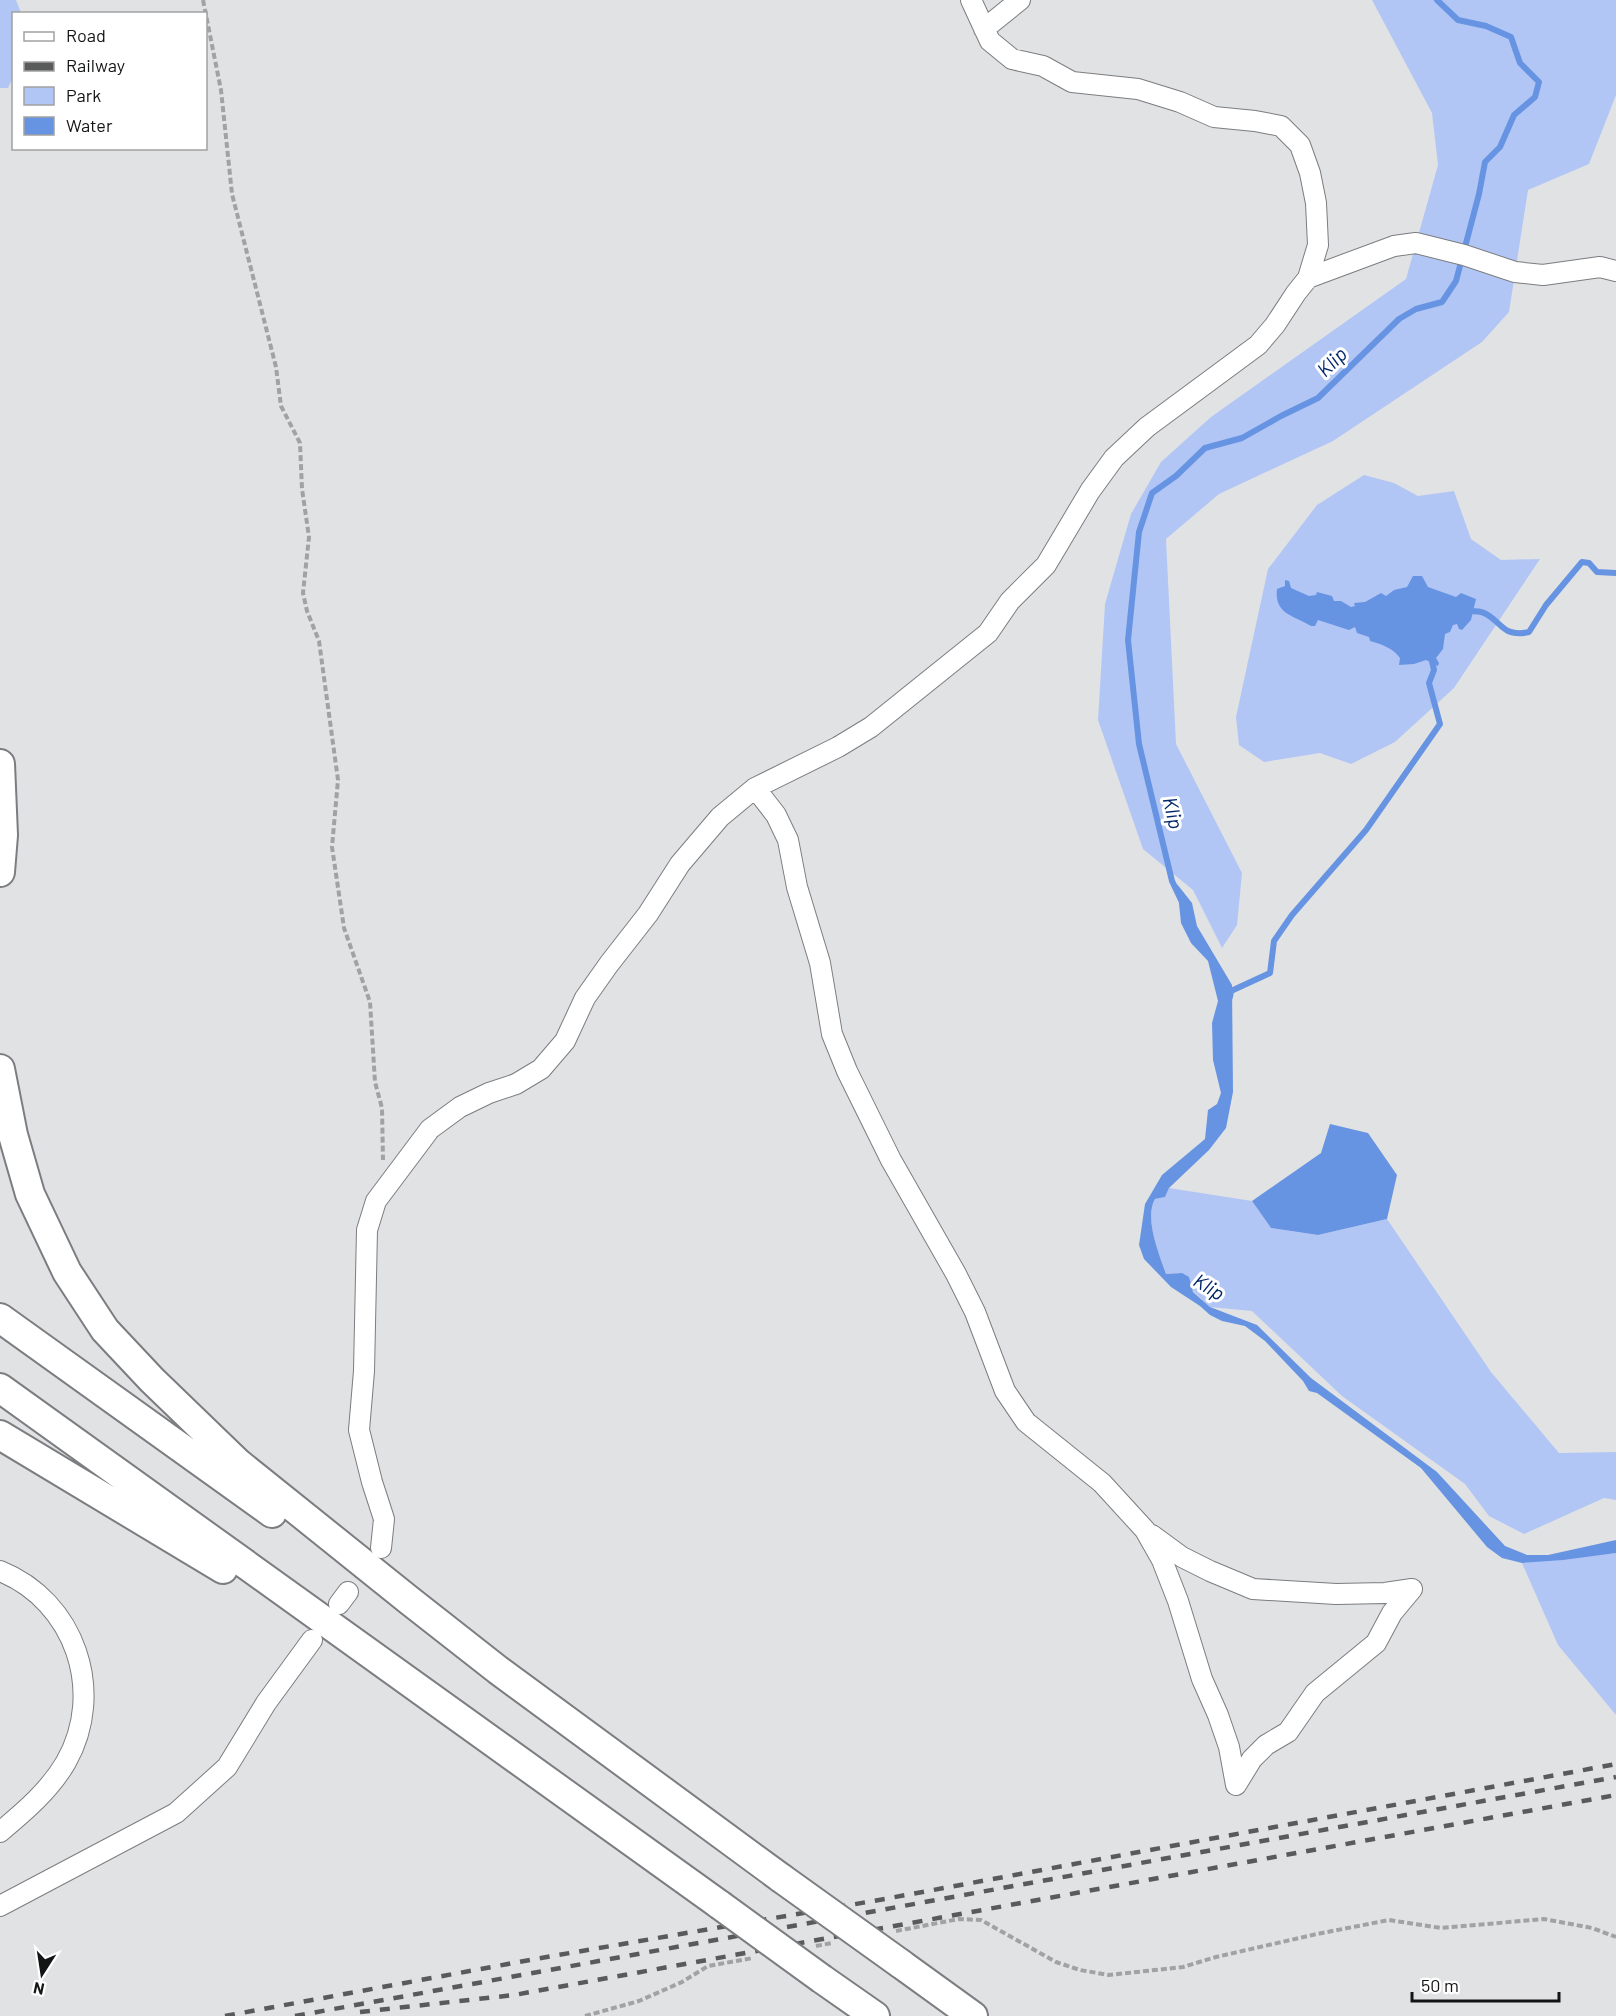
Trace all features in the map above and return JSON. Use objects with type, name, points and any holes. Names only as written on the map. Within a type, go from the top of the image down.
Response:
[{"type":"highway","points":[[0,764],[3,802],[0,872]]},
{"type":"highway","points":[[0,1069],[12,1135],[30,1194],[67,1272],[105,1330],[152,1380],[238,1463],[498,1670],[973,2016]]},
{"type":"highway","points":[[0,1318],[404,1608],[498,1670]]},
{"type":"highway","points":[[0,1388],[875,2016]]},
{"type":"highway","points":[[0,1435],[247,1584],[367,1662],[443,1707]]},
{"type":"street","points":[[381,1548],[384,1519],[359,1430],[364,1371],[367,1230],[371,1213],[384,1191],[430,1129],[460,1107],[489,1093],[516,1084],[541,1069],[565,1041],[585,998],[630,935],[648,914],[680,864],[720,817],[754,788],[838,747],[872,727],[988,633],[1011,601],[1046,565],[1090,491],[1114,458],[1147,427],[1258,345],[1308,278],[1318,245],[1316,203],[1310,172],[1300,145],[1281,126],[1214,117],[1180,102],[1138,89],[1072,82],[1044,66],[1012,59],[990,41],[971,0]]},
{"type":"street","points":[[984,28],[1020,0]]},
{"type":"street","points":[[1308,278],[1394,246],[1416,243],[1464,255],[1515,272],[1543,275],[1600,267],[1616,271]]},
{"type":"street","points":[[754,788],[776,815],[788,840],[797,887],[820,963],[832,1034],[843,1062],[891,1160],[975,1312],[1005,1391],[1026,1422],[1102,1483],[1145,1530],[1191,1562],[1253,1588],[1336,1594],[1385,1593],[1412,1589],[1392,1613],[1376,1643],[1316,1693],[1288,1732],[1266,1745],[1252,1759],[1236,1785],[1229,1747],[1202,1679],[1178,1601],[1162,1560],[1145,1530]]},
{"type":"street","points":[[0,1571],[34,1590],[58,1615],[80,1660],[83,1698],[81,1724],[65,1763],[51,1783],[0,1832]]},
{"type":"street","points":[[0,1906],[176,1813],[227,1767],[266,1703],[312,1640]]},
{"type":"path","points":[[207,20],[221,90],[232,194],[276,367],[281,406],[300,443],[302,489],[309,537],[303,593],[307,611],[319,641],[338,780],[332,846],[344,928],[357,971],[370,1002],[375,1082],[382,1108],[384,1191]]},
{"type":"path","points":[[891,1932],[959,1919],[981,1920],[1056,1962],[1080,1970],[1109,1975],[1183,1967],[1317,1934],[1389,1920],[1442,1928],[1544,1919],[1592,1928],[1616,1936]]},
{"type":"path","points":[[811,1947],[834,1943]]},
{"type":"path","points":[[585,2016],[639,2001],[682,1982],[708,1966],[754,1958]]},
{"type":"green space","points":[[0,0],[16,0],[21,12],[12,12],[12,79],[8,88],[0,88]]},
{"type":"green space","points":[[1372,0],[1616,0],[1616,95],[1589,164],[1528,190],[1509,312],[1482,342],[1333,441],[1219,494],[1166,539],[1176,744],[1242,873],[1237,925],[1222,948],[1193,890],[1143,849],[1098,720],[1105,604],[1131,514],[1161,462],[1211,417],[1406,279],[1438,165],[1432,113]]},
{"type":"green space","points":[[1364,475],[1394,483],[1418,496],[1454,491],[1471,539],[1501,560],[1540,559],[1454,688],[1395,742],[1351,764],[1320,753],[1264,762],[1239,745],[1236,717],[1268,569],[1317,505]]},
{"type":"green space","points":[[1169,1188],[1252,1201],[1271,1228],[1318,1235],[1387,1219],[1491,1372],[1559,1453],[1616,1452],[1616,1500],[1604,1498],[1524,1534],[1489,1516],[1465,1484],[1342,1396],[1252,1311],[1210,1307],[1193,1291],[1182,1273],[1166,1274],[1154,1236],[1151,1216],[1155,1199],[1165,1197]]},
{"type":"green space","points":[[1616,1553],[1616,1715],[1558,1645],[1522,1563]]},
{"type":"water","points":[[1413,576],[1422,576],[1428,587],[1456,597],[1461,593],[1476,599],[1471,620],[1462,630],[1457,624],[1445,634],[1443,649],[1436,658],[1438,666],[1426,660],[1399,665],[1400,658],[1394,652],[1370,641],[1369,637],[1357,633],[1355,627],[1349,630],[1318,620],[1315,626],[1311,626],[1286,613],[1277,597],[1277,589],[1285,586],[1285,580],[1289,581],[1291,588],[1309,596],[1316,595],[1317,592],[1332,596],[1334,601],[1341,601],[1351,607],[1355,606],[1354,603],[1365,602],[1381,593],[1386,596],[1394,590],[1407,587]]},
{"type":"water","points":[[1177,884],[1192,903],[1197,926],[1232,985],[1233,1092],[1226,1128],[1209,1150],[1169,1188],[1165,1197],[1155,1199],[1152,1207],[1154,1236],[1166,1274],[1182,1273],[1189,1277],[1193,1292],[1210,1307],[1257,1325],[1311,1378],[1437,1472],[1505,1546],[1527,1555],[1548,1555],[1616,1540],[1616,1553],[1522,1563],[1502,1558],[1487,1547],[1421,1468],[1317,1393],[1309,1391],[1303,1381],[1265,1341],[1245,1326],[1222,1321],[1210,1315],[1171,1287],[1144,1259],[1139,1245],[1145,1204],[1162,1175],[1205,1139],[1208,1110],[1217,1104],[1221,1093],[1213,1060],[1212,1023],[1218,1001],[1208,961],[1191,943],[1181,923]]},
{"type":"water","points":[[1330,1124],[1368,1133],[1397,1175],[1387,1219],[1318,1235],[1271,1228],[1252,1201],[1321,1153]]},
{"type":"waterway","name":"Klip","points":[[1181,900],[1172,881],[1139,744],[1128,640],[1139,532],[1152,493],[1176,476],[1205,448],[1242,438],[1318,398],[1399,319],[1416,309],[1442,302],[1456,281],[1485,162],[1500,147],[1514,115],[1535,97],[1539,82],[1520,63],[1511,37],[1486,26],[1458,20],[1437,0]]},
{"type":"waterway","points":[[1469,611],[1484,613],[1513,633],[1529,632],[1546,605],[1582,562],[1589,563],[1597,572],[1616,573]]},
{"type":"waterway","points":[[1230,997],[1231,991],[1270,973],[1274,941],[1292,915],[1366,830],[1440,724],[1429,683],[1434,670],[1431,657]]},
{"type":"railway","points":[[225,2016],[535,1959],[879,1900],[1616,1764]]},
{"type":"railway","points":[[295,2016],[1616,1777]]},
{"type":"railway","points":[[360,2012],[514,1995],[1616,1795]]}]
